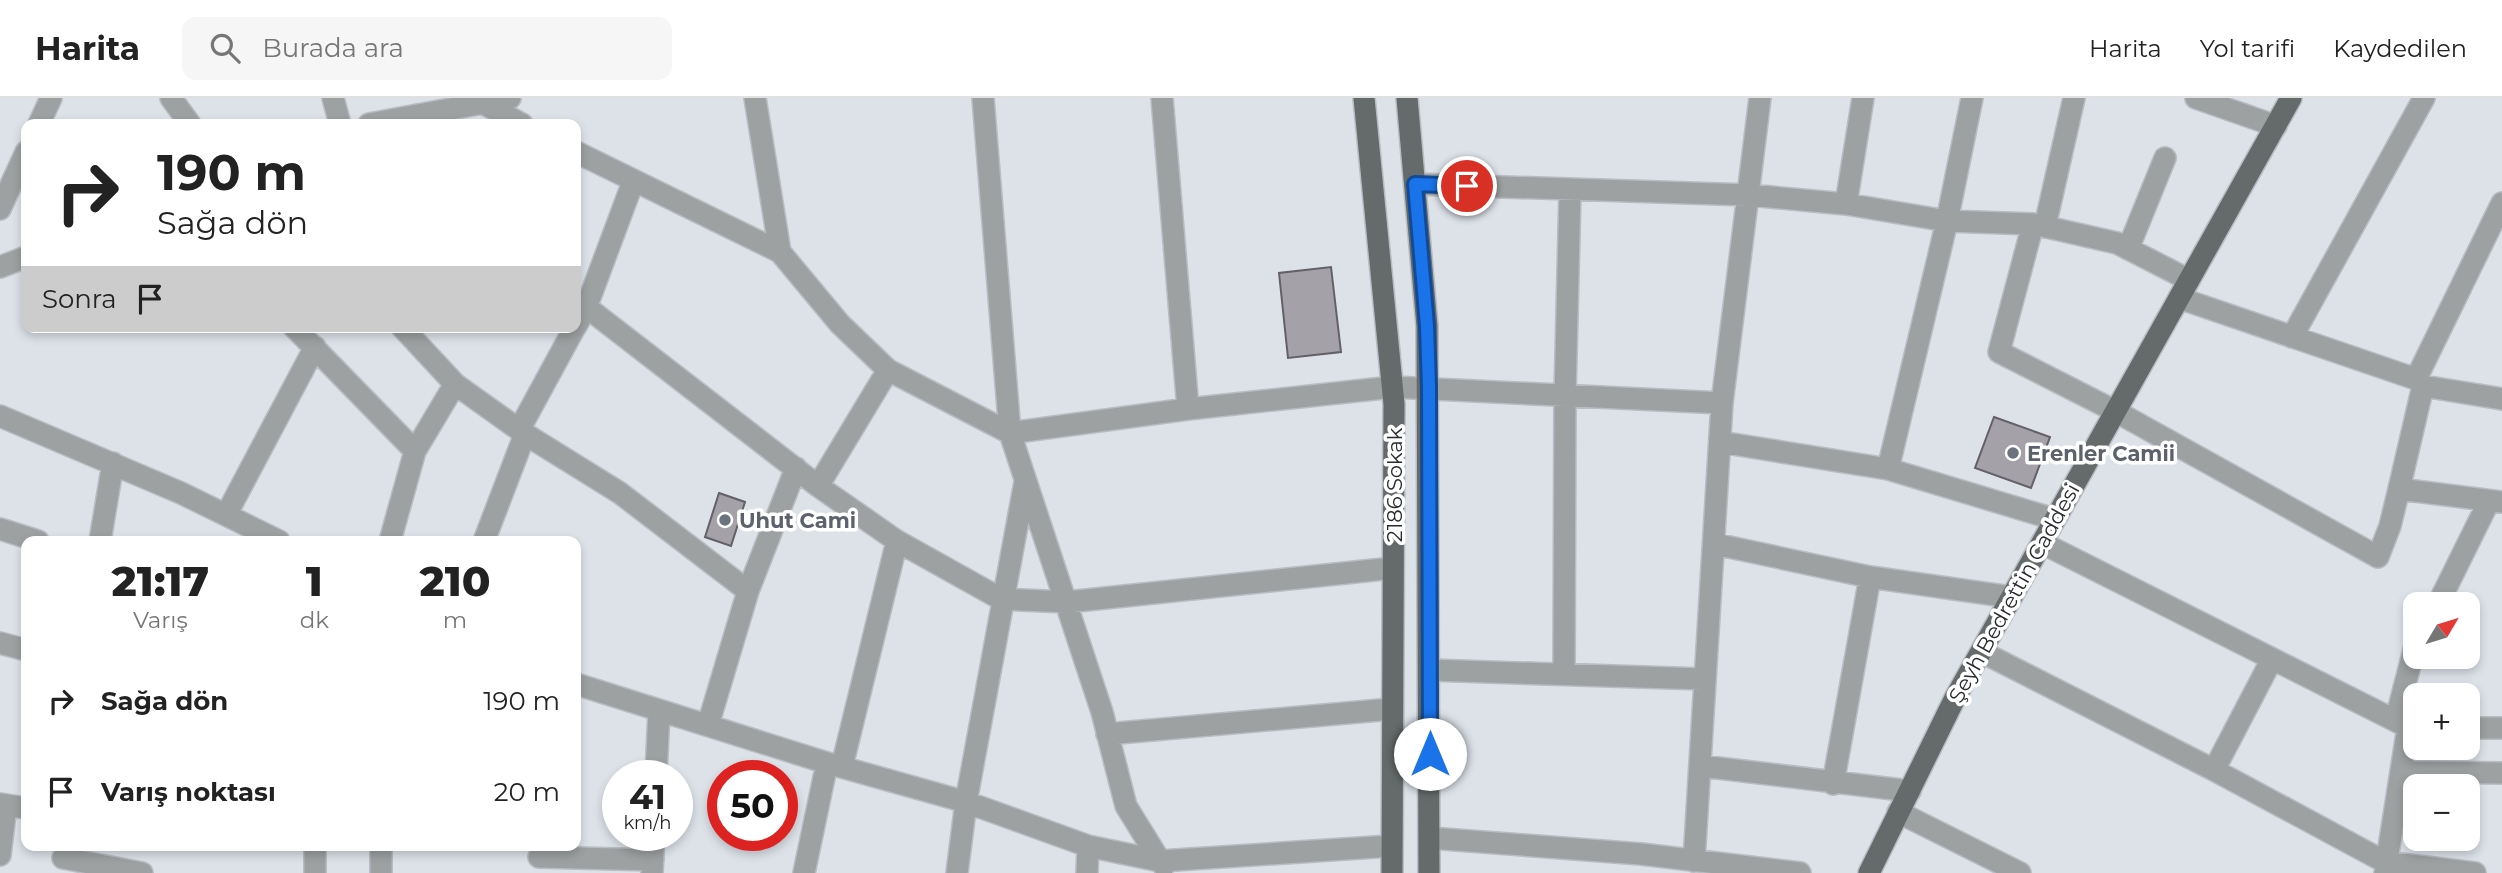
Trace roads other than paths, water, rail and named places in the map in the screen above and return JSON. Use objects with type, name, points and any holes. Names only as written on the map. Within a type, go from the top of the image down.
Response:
[{"type":"main road","name":"2186 Sokak","points":[[1364,98],[1393,387],[1392,873]]},
{"type":"main road","name":"2186 Sokak","points":[[1407,98],[1427,326],[1429,387],[1429,873]]},
{"type":"main road","name":"Şeyh Bedrettin Caddesi","points":[[1869,873],[1898,812],[2011,597],[2291,98]]},
{"type":"street","points":[[41,119],[51,98]]},
{"type":"street","points":[[171,98],[186,119]]},
{"type":"street","points":[[333,98],[339,119]]},
{"type":"street","points":[[402,119],[510,98]]},
{"type":"street","points":[[755,98],[780,252]]},
{"type":"street","points":[[983,98],[1010,433],[1067,602],[1126,806],[1165,867]]},
{"type":"street","points":[[1161,98],[1188,409]]},
{"type":"street","points":[[1694,861],[1701,766],[1703,679],[1715,544],[1722,403],[1760,98]]},
{"type":"street","points":[[1846,204],[1863,98]]},
{"type":"street","points":[[1888,469],[1947,221],[1972,98]]},
{"type":"street","points":[[2074,98],[2039,225],[1999,352],[2115,411],[2378,557],[2390,526],[2399,489],[2420,383],[2502,203]]},
{"type":"street","points":[[2196,98],[2276,126]]},
{"type":"street","points":[[2292,337],[2424,98]]},
{"type":"street","points":[[484,104],[512,119]]},
{"type":"street","points":[[581,155],[780,252],[840,324],[888,370],[1010,433],[1188,409],[1393,387],[1722,403]]},
{"type":"street","points":[[2128,249],[2165,158]]},
{"type":"street","points":[[0,209],[21,163]]},
{"type":"street","points":[[581,308],[633,182]]},
{"type":"street","points":[[1415,184],[1749,195],[1846,204],[1947,221],[2039,225],[2117,243],[2184,289],[2292,337],[2420,383],[2502,398]]},
{"type":"street","points":[[1564,674],[1565,396],[1570,191]]},
{"type":"street","points":[[0,267],[21,259]]},
{"type":"street","points":[[581,317],[897,541],[1001,599],[1067,602],[1393,568]]},
{"type":"street","points":[[300,333],[415,450]]},
{"type":"street","points":[[408,333],[455,384],[522,432],[620,493],[748,591]]},
{"type":"street","points":[[486,536],[522,432],[569,333]]},
{"type":"street","points":[[226,515],[315,347]]},
{"type":"street","points":[[818,486],[888,370]]},
{"type":"street","points":[[391,536],[415,450],[455,384]]},
{"type":"street","points":[[0,416],[113,463],[269,536]]},
{"type":"street","points":[[1720,442],[1888,469],[2054,519]]},
{"type":"street","points":[[101,536],[113,463]]},
{"type":"street","points":[[708,725],[748,591],[796,468]]},
{"type":"street","points":[[957,873],[966,802],[1001,599],[1025,482]]},
{"type":"street","points":[[2399,489],[2496,502],[2445,592]]},
{"type":"street","points":[[0,528],[23,536]]},
{"type":"street","points":[[804,873],[897,541]]},
{"type":"street","points":[[2042,543],[2271,661],[2403,724]]},
{"type":"street","points":[[1715,544],[1870,577],[2011,597]]},
{"type":"street","points":[[1833,784],[1870,577]]},
{"type":"street","points":[[0,643],[21,649]]},
{"type":"street","points":[[1982,652],[2214,770],[2385,868],[2475,873]]},
{"type":"street","points":[[2214,770],[2271,661]]},
{"type":"street","points":[[1429,670],[1703,679]]},
{"type":"street","points":[[581,686],[966,802],[1088,846],[1165,867],[1391,846]]},
{"type":"street","points":[[1107,734],[1392,709]]},
{"type":"street","points":[[657,760],[659,711]]},
{"type":"street","points":[[2480,728],[2502,728]]},
{"type":"street","points":[[2385,868],[2403,753]]},
{"type":"street","points":[[1701,766],[1833,784],[1910,791]]},
{"type":"street","points":[[2401,772],[2502,773]]},
{"type":"street","points":[[0,854],[11,805]]},
{"type":"street","points":[[1898,812],[2020,873]]},
{"type":"street","points":[[1430,838],[1640,864],[1694,861],[1800,873]]},
{"type":"street","points":[[1087,873],[1088,846]]},
{"type":"street","points":[[315,851],[315,873]]},
{"type":"street","points":[[381,851],[381,873]]},
{"type":"street","points":[[63,859],[142,873]]},
{"type":"street","points":[[539,859],[653,867]]},
{"type":"place","name":"Erenler Camii","points":[[2013,453]]},
{"type":"place","name":"Uhut Cami","points":[[725,520]]}]
